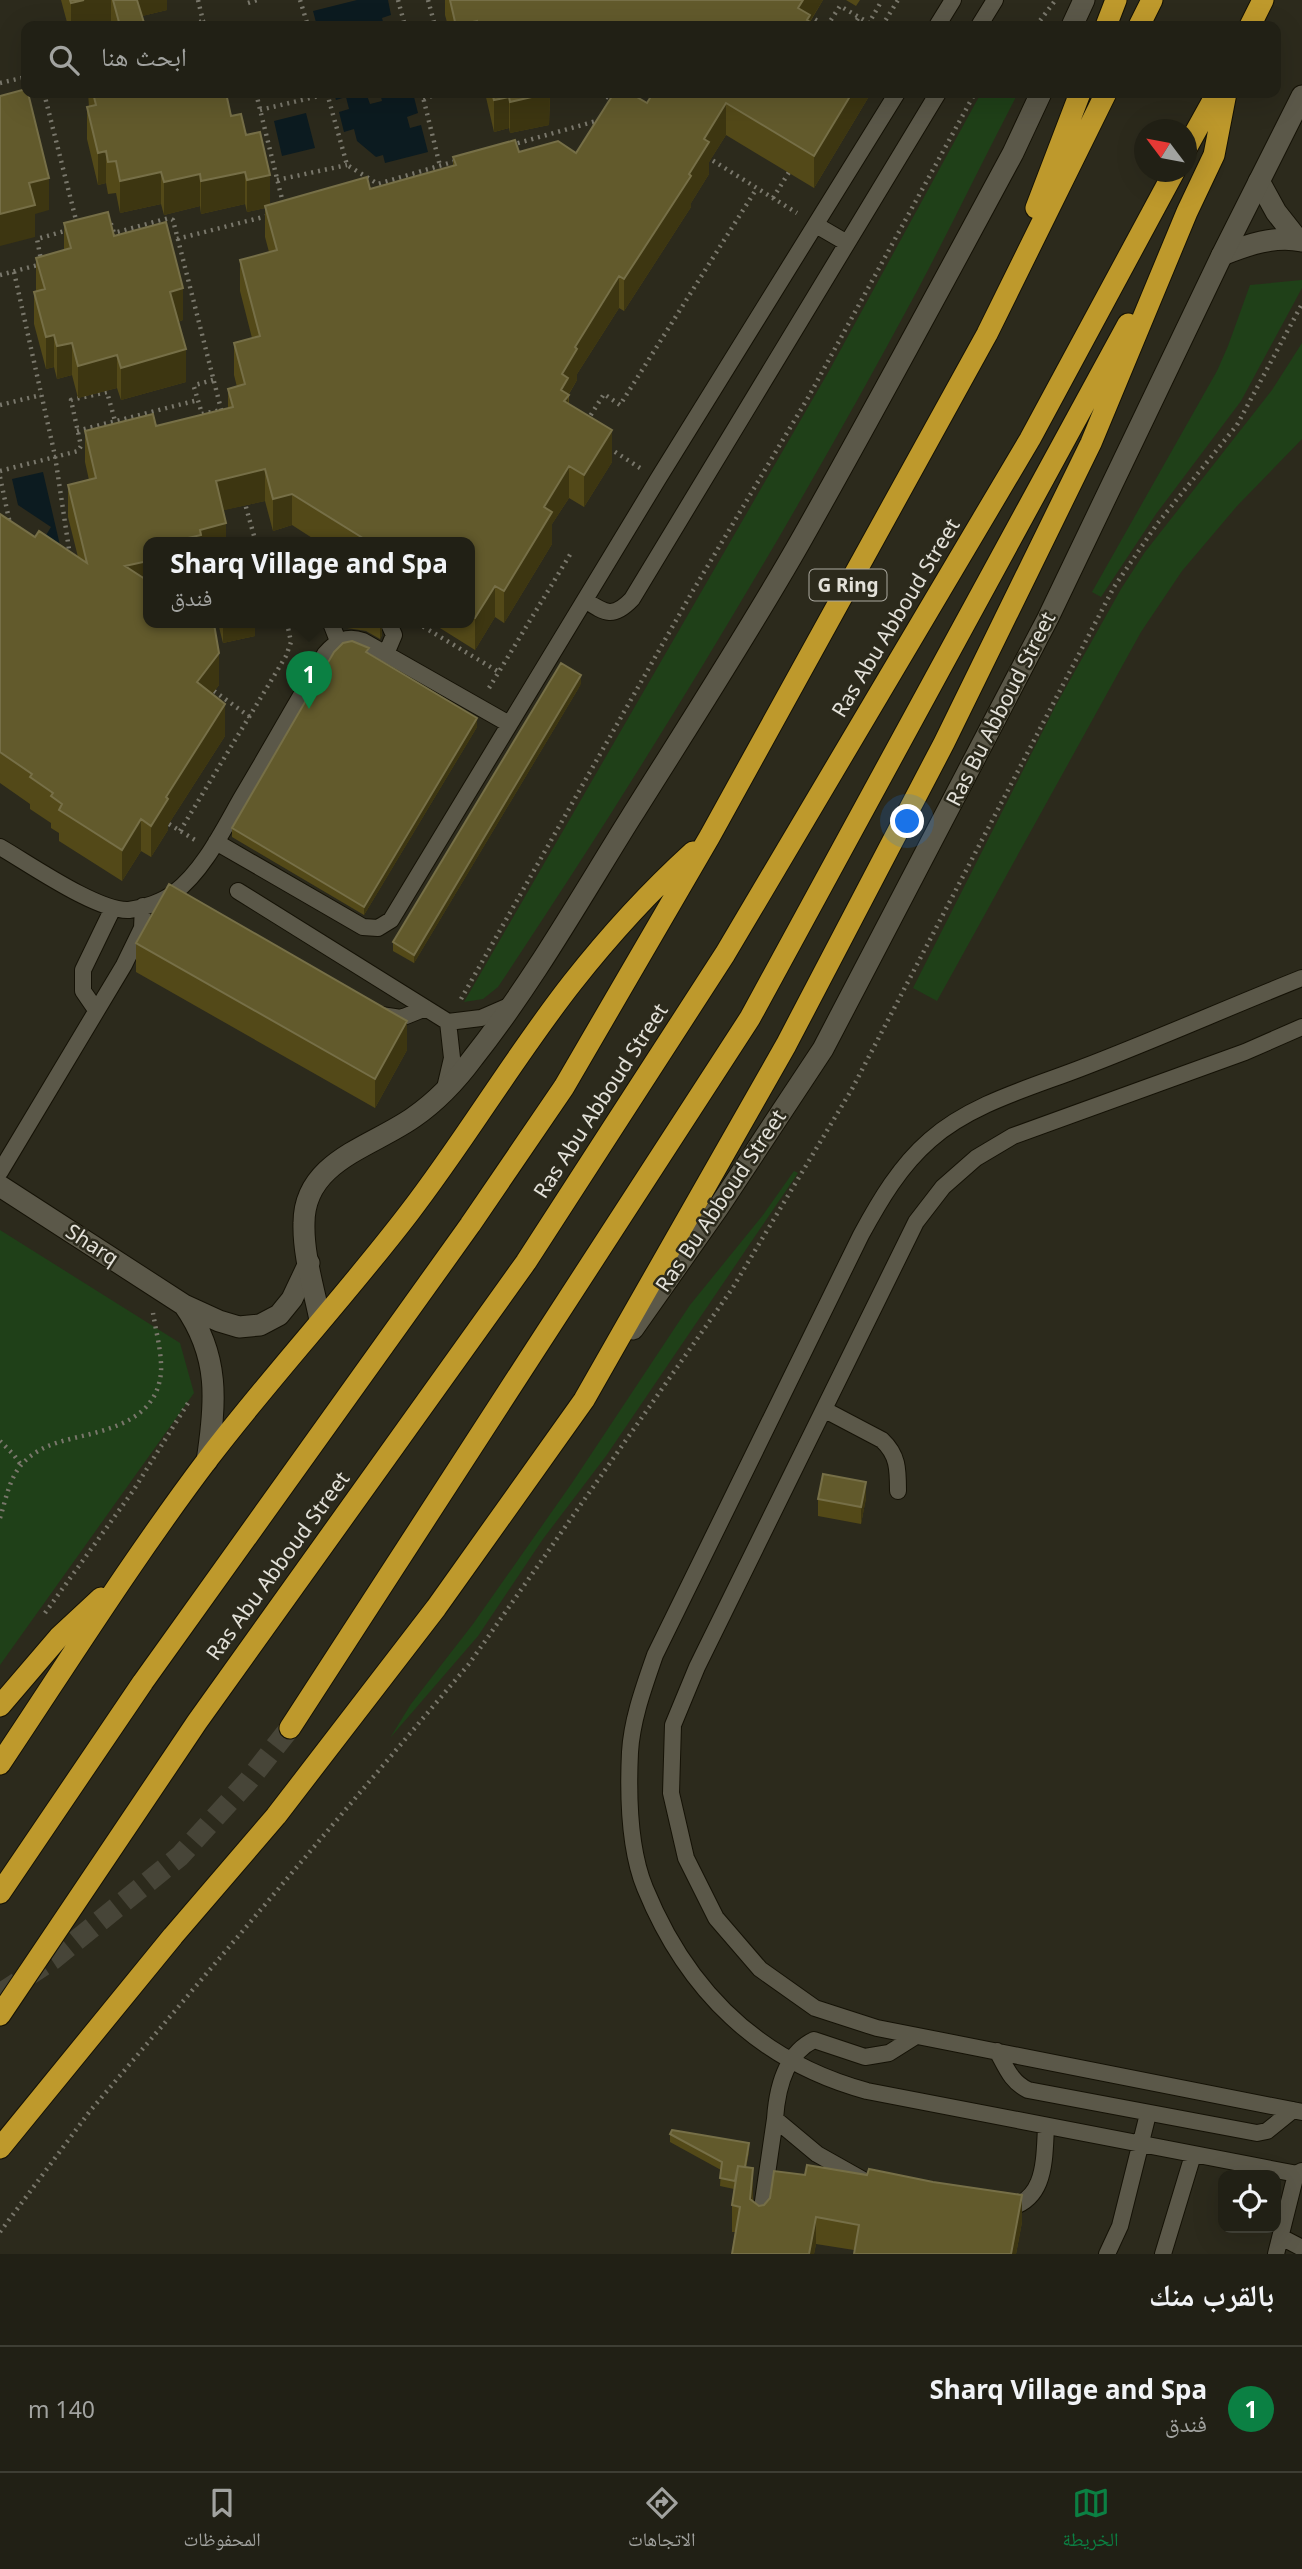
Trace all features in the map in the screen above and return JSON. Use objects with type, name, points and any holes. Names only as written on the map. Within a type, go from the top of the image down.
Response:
[{"type":"highway","points":[[1108,21],[1116,0]]},
{"type":"highway","points":[[1142,21],[1152,0]]},
{"type":"highway","points":[[1252,21],[1263,0]]},
{"type":"highway","points":[[987,334],[1078,98]]},
{"type":"highway","name":"Ras Abu Abboud Street","points":[[0,1893],[143,1682],[462,1236],[564,1087],[710,836],[987,334],[1105,98]]},
{"type":"highway","points":[[1197,129],[1214,98]]},
{"type":"highway","points":[[290,1728],[750,1018],[1061,449],[1187,212],[1214,155],[1225,98]]},
{"type":"highway","name":"Ras Abu Abboud Street","points":[[0,2015],[197,1722],[526,1262],[725,954],[1030,439],[1169,182]]},
{"type":"highway","points":[[2,2146],[173,1936],[276,1816],[436,1608],[584,1400],[786,1045],[944,744],[1091,443],[1187,212]]},
{"type":"highway","points":[[0,1764],[121,1581],[207,1461],[262,1390],[408,1215],[571,984],[614,931],[660,881],[710,836]]},
{"type":"highway","points":[[0,1706],[59,1637],[121,1581]]},
{"type":"street","points":[[1074,21],[1084,0]]},
{"type":"street","name":"Ras Bu Abboud Street","points":[[584,1400],[718,1208],[823,1049],[1048,618],[1302,96]]},
{"type":"street","points":[[320,1320],[304,1222],[307,1200],[314,1184],[341,1158],[415,1117],[443,1094],[512,1005],[692,720],[798,544],[1013,153],[1039,98]]},
{"type":"street","points":[[1259,181],[1276,212],[1300,241]]},
{"type":"street","points":[[1222,256],[1259,242],[1300,241]]},
{"type":"street","name":"Sharq","points":[[0,1186],[184,1305],[239,1327],[260,1325],[279,1315],[292,1299],[309,1263]]},
{"type":"street","name":"Sharq","points":[[184,1305],[206,1345],[215,1392],[207,1461]]},
{"type":"lane","points":[[940,21],[953,0]]},
{"type":"lane","points":[[982,21],[995,0]]},
{"type":"lane","points":[[213,846],[363,926],[378,928],[391,920],[658,479],[894,98]]},
{"type":"lane","points":[[585,600],[607,613],[615,612],[632,599],[936,98]]},
{"type":"lane","points":[[816,225],[847,243]]},
{"type":"lane","points":[[333,628],[338,641]]},
{"type":"lane","points":[[386,654],[394,635],[391,628]]},
{"type":"lane","points":[[0,847],[74,890],[113,908],[128,910],[179,896],[188,879],[213,846],[325,654],[338,641],[355,638],[509,724]]},
{"type":"lane","points":[[238,891],[449,1021],[481,1018],[512,1005]]},
{"type":"lane","points":[[0,1172],[137,939],[142,928],[143,906]]},
{"type":"lane","points":[[96,1010],[83,991],[83,971],[113,908]]},
{"type":"lane","points":[[1276,2254],[1300,2174],[867,2091],[840,2084],[788,2061],[744,2030],[718,2006],[693,1975],[644,1887],[634,1842],[629,1792],[630,1749],[639,1702],[655,1655],[861,1234],[881,1198],[905,1165],[931,1139],[971,1113],[1041,1082],[1302,978]]},
{"type":"lane","points":[[372,1010],[391,1018],[401,1018],[426,1008]]},
{"type":"lane","points":[[443,1094],[452,1058],[449,1021]]},
{"type":"lane","points":[[1298,2111],[877,2028],[815,2008],[760,1969],[716,1919],[686,1858],[671,1793],[673,1725],[703,1655],[916,1222],[943,1187],[976,1158],[1013,1136],[1244,1052],[1302,1027]]},
{"type":"lane","points":[[825,1410],[874,1435],[888,1446],[898,1466],[898,1491]]},
{"type":"lane","points":[[760,2222],[776,2104],[788,2061],[814,2040],[865,2057],[889,2053],[916,2036]]},
{"type":"lane","points":[[997,2052],[1012,2079],[1028,2090],[1148,2114],[1257,2133],[1298,2111]]},
{"type":"lane","points":[[1107,2254],[1120,2226],[1148,2114]]},
{"type":"lane","points":[[775,2119],[824,2158],[866,2181],[884,2186]]},
{"type":"lane","points":[[992,2207],[1004,2209],[1020,2206],[1032,2195],[1043,2167],[1046,2127]]},
{"type":"lane","points":[[1163,2254],[1193,2155]]},
{"type":"lane","points":[[1280,2237],[1302,2248]]},
{"type":"path","points":[[198,0],[203,21]]},
{"type":"path","points":[[248,3],[257,0]]},
{"type":"path","points":[[300,0],[306,21]]},
{"type":"path","points":[[398,0],[404,21]]},
{"type":"path","points":[[428,0],[434,21]]},
{"type":"path","points":[[870,21],[882,0]]},
{"type":"path","points":[[885,21],[898,0]]},
{"type":"path","points":[[1040,21],[1055,0]]},
{"type":"path","points":[[830,21],[840,6],[866,21]]},
{"type":"path","points":[[804,13],[818,21]]},
{"type":"path","points":[[856,21],[859,17]]},
{"type":"path","points":[[0,83],[21,78]]},
{"type":"path","points":[[45,98],[78,228]]},
{"type":"path","points":[[257,98],[285,211]]},
{"type":"path","points":[[260,110],[307,98]]},
{"type":"path","points":[[328,98],[347,164],[378,184],[465,159]]},
{"type":"path","points":[[423,98],[440,166]]},
{"type":"path","points":[[610,98],[622,105]]},
{"type":"path","points":[[449,1021],[691,594],[809,396],[972,98]]},
{"type":"path","points":[[503,148],[603,119]]},
{"type":"path","points":[[701,153],[816,225]]},
{"type":"path","points":[[773,198],[794,163]]},
{"type":"path","points":[[277,180],[347,164]]},
{"type":"path","points":[[581,431],[604,394],[620,405],[757,188]]},
{"type":"path","points":[[177,239],[271,215]]},
{"type":"path","points":[[97,222],[109,220],[114,233],[169,218],[173,220],[225,423]]},
{"type":"path","points":[[0,275],[40,263],[36,241],[39,237],[88,225]]},
{"type":"path","points":[[13,272],[55,456],[71,560]]},
{"type":"path","points":[[213,380],[194,386],[203,415],[221,410]]},
{"type":"path","points":[[0,471],[78,451],[81,446],[71,400],[107,392],[115,421]]},
{"type":"path","points":[[0,405],[41,395]]},
{"type":"path","points":[[77,430],[198,400]]},
{"type":"path","points":[[601,443],[658,479]]},
{"type":"path","points":[[0,477],[12,534]]},
{"type":"path","points":[[242,490],[254,537]]},
{"type":"path","points":[[478,706],[571,553]]},
{"type":"path","points":[[180,831],[286,656],[291,642],[288,628]]},
{"type":"path","points":[[425,628],[499,672]]},
{"type":"path","points":[[214,691],[250,717]]},
{"type":"path","points":[[169,824],[213,846]]},
{"type":"path","points":[[0,1518],[13,1477],[21,1465],[42,1448],[123,1424],[145,1409],[158,1386],[161,1372],[153,1313],[163,1291]]},
{"type":"path","points":[[39,1622],[133,1491],[190,1401]]},
{"type":"path","points":[[0,1441],[21,1465]]},
{"type":"green space","points":[[978,98],[1015,98],[917,291],[819,469],[663,731],[498,987],[483,999],[464,1002],[829,371]]},
{"type":"green space","points":[[1302,280],[1302,288],[1241,401],[1156,514],[1101,597],[1092,592],[1217,371],[1250,285]]},
{"type":"green space","points":[[1302,343],[1302,439],[1237,506],[1182,571],[1141,632],[937,1001],[913,988],[1056,705],[1121,589],[1145,552],[1272,390]]},
{"type":"green space","points":[[794,1171],[798,1173],[606,1456],[543,1539],[478,1636],[390,1738],[411,1704],[473,1624],[572,1483],[690,1305],[763,1215]]},
{"type":"green space","points":[[0,1230],[180,1343],[194,1393],[0,1665]]},
{"type":"shaded area","points":[[357,0],[388,0],[391,15],[382,18],[383,21],[316,21],[313,11]]},
{"type":"shaded area","points":[[346,98],[368,98],[370,104],[382,101],[381,98],[414,98],[418,113],[407,117],[410,128],[421,125],[428,152],[385,163],[383,155],[376,157],[357,141],[354,129],[344,132],[339,112],[349,109]]},
{"type":"shaded area","points":[[306,113],[315,148],[282,156],[274,121]]},
{"type":"shaded area","points":[[43,472],[66,571],[35,553],[51,527],[18,505],[12,479]]},
{"type":"building","points":[[113,0],[137,0],[143,21],[119,21]]},
{"type":"building","points":[[450,0],[803,0],[798,8],[810,15],[809,21],[455,21]]},
{"type":"building","points":[[21,90],[21,98],[29,98],[49,178],[29,183],[35,205],[0,214],[0,96]]},
{"type":"building","points":[[94,98],[227,98],[231,116],[241,114],[246,135],[260,132],[270,175],[247,180],[245,172],[201,181],[200,174],[164,182],[161,172],[120,181],[116,161],[108,162],[106,151],[98,153],[87,107],[96,105]]},
{"type":"building","points":[[509,98],[527,98],[510,102]]},
{"type":"building","points":[[611,98],[638,98],[647,103],[650,98],[849,98],[814,156],[726,103],[704,139],[709,142],[689,174],[691,176],[624,279],[619,276],[575,347],[577,349],[562,374],[568,378],[561,390],[569,395],[564,401],[612,430],[584,475],[569,466],[544,507],[552,512],[504,591],[495,586],[475,618],[475,537],[361,537],[292,494],[273,499],[265,469],[216,481],[226,523],[200,530],[201,535],[192,537],[143,537],[143,562],[125,566],[143,578],[143,628],[215,628],[219,653],[197,682],[225,704],[166,797],[168,799],[151,826],[141,819],[122,850],[59,810],[62,804],[51,796],[53,793],[30,777],[32,774],[0,752],[0,514],[35,537],[39,531],[87,563],[68,485],[96,478],[85,431],[153,414],[156,426],[233,407],[228,389],[245,384],[234,343],[260,336],[240,260],[277,250],[265,206],[367,177],[370,189],[456,165],[453,157],[515,140],[519,152],[558,141],[576,153]]},
{"type":"building","points":[[108,212],[114,236],[166,222],[183,288],[170,292],[186,349],[121,368],[117,355],[78,366],[72,343],[57,346],[54,335],[46,337],[34,292],[45,289],[36,258],[71,248],[64,223]]},
{"type":"building","points":[[352,641],[369,648],[366,652],[477,718],[364,907],[232,828],[334,652],[343,643]]},
{"type":"building","points":[[561,663],[581,675],[414,955],[393,942]]},
{"type":"building","points":[[169,884],[407,1021],[375,1079],[136,943]]},
{"type":"building","points":[[823,1474],[866,1482],[861,1507],[818,1499]]},
{"type":"building","points":[[672,2130],[749,2143],[745,2167],[738,2166],[735,2181],[720,2178],[722,2162],[670,2134]]},
{"type":"building","points":[[807,2165],[867,2175],[869,2169],[1022,2195],[1011,2254],[854,2254],[859,2225],[816,2217],[809,2254],[732,2254],[740,2207],[732,2205],[738,2166],[753,2168],[750,2199],[759,2206],[764,2205],[770,2198],[774,2171],[805,2175]]},
{"type":"tunnel","points":[[0,1994],[52,1960],[180,1856],[249,1780],[290,1728]]},
{"type":"place","name":"Sharq Village and Spa","points":[[309,709]]}]
